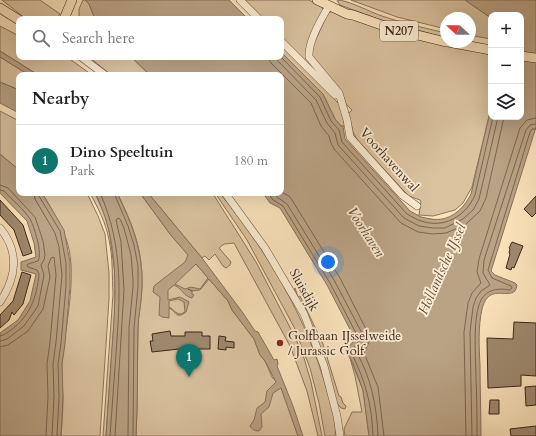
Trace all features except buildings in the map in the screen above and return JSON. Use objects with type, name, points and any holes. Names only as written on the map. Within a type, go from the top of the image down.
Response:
[{"type":"main road","points":[[65,16],[72,0]]},
{"type":"main road","name":"N207","points":[[317,0],[328,3],[347,14],[393,29],[440,40]]},
{"type":"main road","points":[[0,3],[16,18]]},
{"type":"main road","points":[[0,8],[16,18]]},
{"type":"main road","name":"N207","points":[[476,48],[488,50]]},
{"type":"main road","points":[[524,56],[535,58]]},
{"type":"street","points":[[240,0],[256,16]]},
{"type":"street","name":"Voorhavenwal","points":[[328,3],[308,50],[309,57],[336,89],[342,102],[350,137],[402,195],[417,206]]},
{"type":"street","name":"Voorhavenwal","points":[[284,44],[342,102]]},
{"type":"street","points":[[86,60],[101,72]]},
{"type":"street","name":"Sluisdijk","points":[[228,196],[265,248],[304,314],[324,366],[337,416],[340,436]]},
{"type":"street","points":[[0,228],[6,235],[13,253],[13,275],[8,290],[0,302]]},
{"type":"shaded area","points":[[2,0],[40,0],[60,14],[58,16],[22,16]]},
{"type":"shaded area","points":[[83,0],[86,0],[94,16],[79,16],[79,9]]},
{"type":"shaded area","points":[[243,0],[309,0],[322,7],[323,10],[309,41],[306,54],[307,59],[336,93],[284,41],[284,16],[259,16]]},
{"type":"shaded area","points":[[337,0],[353,4],[390,19],[440,32],[440,36],[381,20],[340,5]]},
{"type":"shaded area","points":[[351,0],[465,0],[488,16],[488,38],[476,36],[476,12],[440,12],[440,28],[397,17]]},
{"type":"shaded area","points":[[333,11],[440,41],[440,48],[466,48],[488,54],[488,120],[472,187],[463,203],[455,210],[433,216],[419,215],[420,200],[409,196],[358,141],[353,132],[348,112],[349,113],[352,110],[346,104],[343,95],[312,57],[312,48],[328,13]]},
{"type":"shaded area","points":[[0,26],[16,34],[16,60],[71,60],[88,72],[33,72],[0,51]]},
{"type":"shaded area","points":[[284,48],[341,106],[345,126],[341,126],[335,119],[323,94],[284,55]]},
{"type":"shaded area","points":[[0,57],[24,72],[16,72],[16,89],[0,82]]},
{"type":"shaded area","points":[[93,60],[134,60],[147,72],[107,72]]},
{"type":"shaded area","points":[[0,111],[16,119],[16,167],[0,154]]},
{"type":"shaded area","points":[[44,196],[88,196],[105,234],[109,273],[109,299],[100,436],[61,436],[63,349],[70,303],[71,272],[68,245],[53,211]]},
{"type":"shaded area","points":[[92,196],[96,196],[105,216],[109,230],[115,274],[115,308],[106,436],[103,436],[113,294],[112,260],[108,234],[99,210]]},
{"type":"shaded area","points":[[118,196],[142,196],[170,234],[228,301],[232,310],[254,339],[260,355],[265,361],[272,377],[281,387],[298,436],[136,436],[138,324],[142,292],[142,273],[139,249],[128,216]]},
{"type":"shaded area","points":[[150,196],[215,197],[256,262],[295,337],[304,358],[311,382],[322,436],[318,436],[307,391],[290,346],[234,243],[224,244],[219,248],[231,262],[226,268],[215,254],[209,260],[205,256],[202,258]]},
{"type":"shaded area","points":[[217,196],[223,197],[256,242],[285,289],[298,314],[319,365],[327,391],[334,419],[335,436],[325,436],[319,403],[310,368],[294,327],[247,240]]},
{"type":"shaded area","points":[[295,288],[298,297],[300,296],[323,344],[339,396],[346,406],[345,409],[341,408],[337,403],[295,293]]},
{"type":"shaded area","points":[[350,358],[363,390],[369,436],[345,436],[344,429],[352,412],[362,412]]},
{"type":"water","points":[[85,0],[229,0],[245,16],[94,16],[89,4]]},
{"type":"water","points":[[465,0],[536,0],[536,127],[491,271],[495,275],[517,285],[515,291],[512,293],[496,293],[490,295],[485,300],[482,309],[479,337],[481,436],[369,436],[363,390],[353,363],[346,351],[355,339],[327,285],[280,208],[270,203],[265,196],[284,196],[284,72],[147,72],[134,60],[284,60],[284,55],[323,94],[335,119],[341,126],[343,126],[345,139],[410,211],[422,217],[444,219],[460,210],[471,194],[488,120],[524,120],[524,12],[488,12],[488,16]]},
{"type":"water","points":[[0,51],[33,72],[24,72],[0,57]]},
{"type":"water","points":[[0,82],[16,89],[16,111],[0,103]]},
{"type":"water","points":[[0,154],[16,167],[16,196],[44,196],[64,230],[70,262],[70,286],[62,364],[63,397],[61,436],[0,436],[0,333],[18,320],[30,301],[36,274],[21,270],[21,262],[36,257],[34,243],[27,221],[0,193]]},
{"type":"water","points":[[96,196],[118,196],[136,238],[141,261],[142,286],[138,324],[136,436],[106,436],[115,309],[115,289],[112,249],[109,230]]},
{"type":"water","points":[[142,196],[150,196],[202,258],[255,331],[258,332],[274,360],[277,359],[277,366],[303,436],[298,436],[281,388],[273,393],[269,407],[261,414],[262,427],[259,431],[253,430],[250,426],[254,420],[257,408],[265,402],[267,391],[276,382],[265,361],[260,355],[254,339],[232,310],[228,301],[209,279],[200,290],[192,291],[192,294],[194,295],[192,298],[187,296],[174,285],[168,290],[168,300],[180,297],[189,302],[186,312],[183,314],[178,315],[169,308],[169,318],[159,315],[160,297],[153,292],[154,286],[185,262],[188,255],[170,234]],"holes":[[[196,264],[208,278],[200,289],[191,287],[185,289],[175,284]],[[178,299],[184,302],[185,312],[181,314],[169,307],[169,301]]]},
{"type":"ferry route","points":[[188,289],[192,291]]},
{"type":"place","name":"Golfbaan IJsselweide / Jurassic Golf","points":[[280,343]]},
{"type":"place","name":"Dino Speeltuin","points":[[189,377]]},
{"type":"water label","name":"Voorhaven","points":[[366,232]]},
{"type":"water label","name":"Hollandsche IJssel","points":[[442,269]]}]
